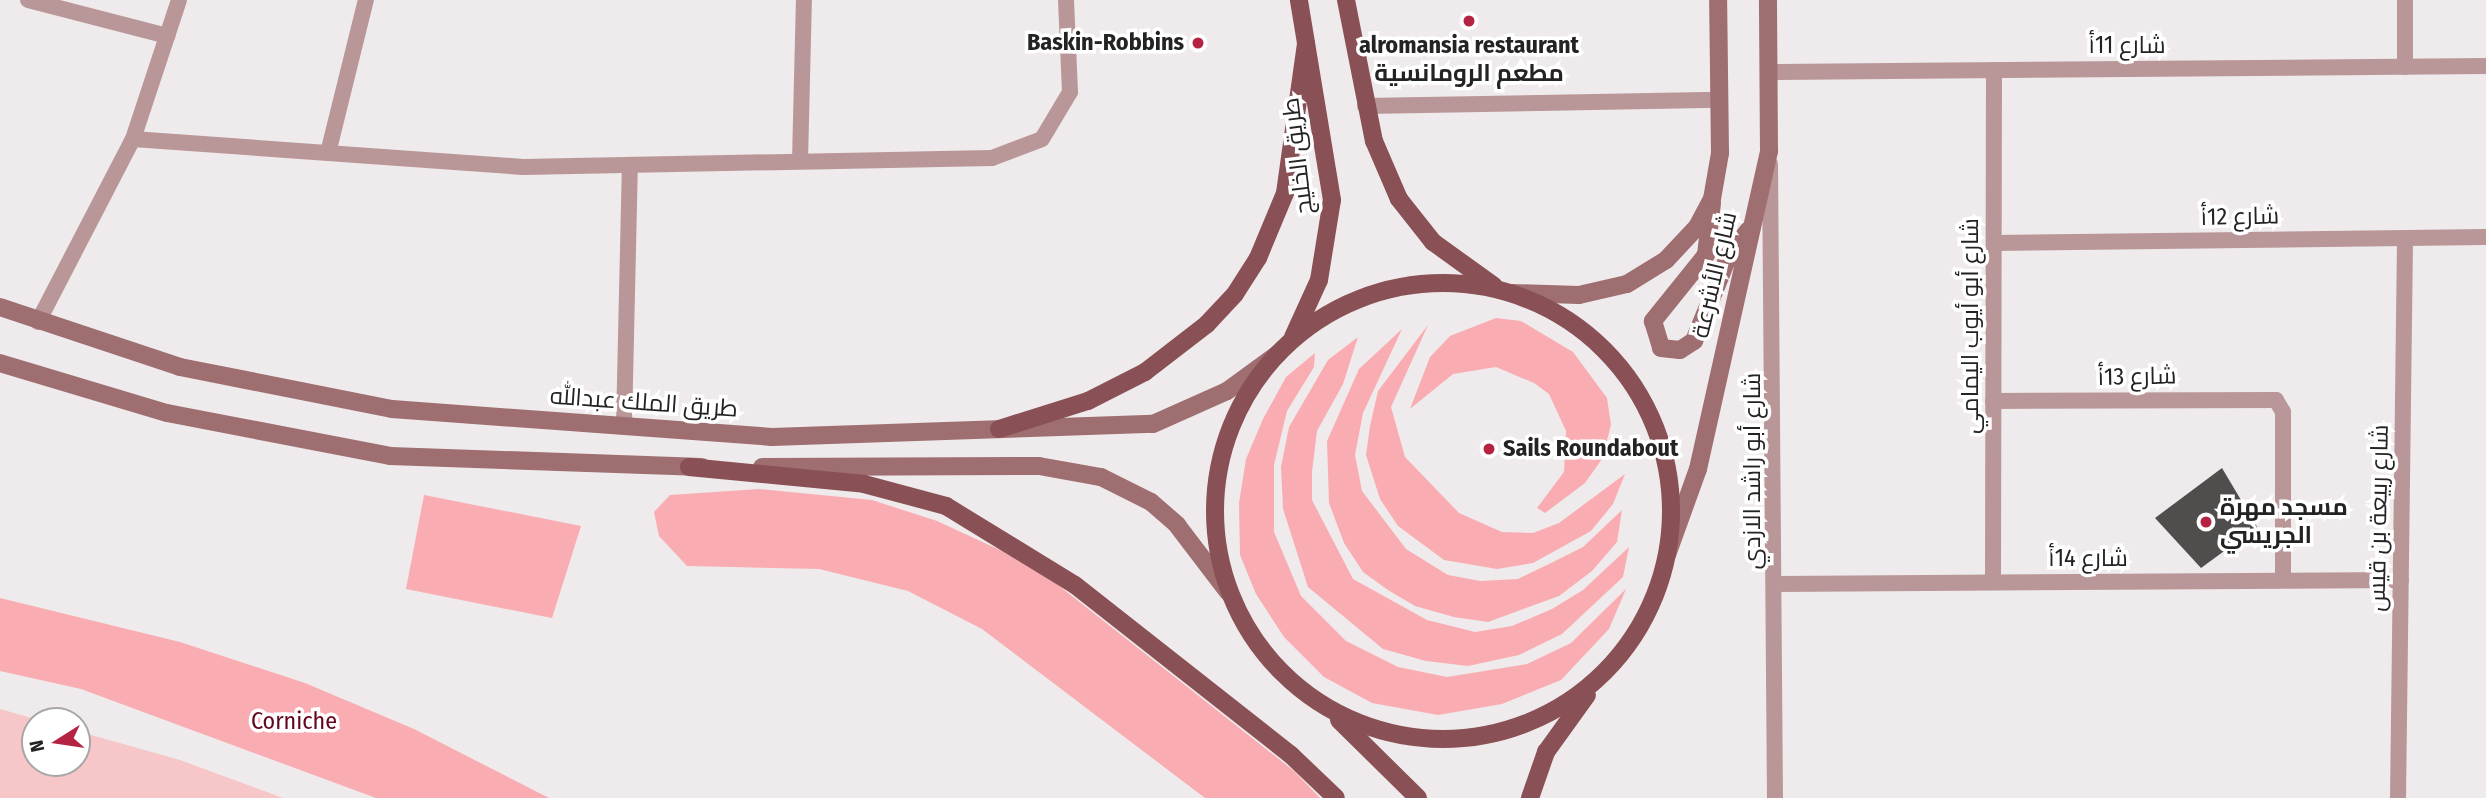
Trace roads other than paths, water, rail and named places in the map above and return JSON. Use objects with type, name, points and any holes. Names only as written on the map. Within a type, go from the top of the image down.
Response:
[{"type":"main road","name":"طريق الخليج","points":[[1285,347],[1319,280],[1332,200],[1299,0]]},
{"type":"main road","points":[[1346,0],[1365,106],[1383,166],[1416,223],[1505,290],[1596,343],[1625,372],[1647,409],[1671,491],[1667,555],[1645,615],[1546,752],[1530,798]]},
{"type":"main road","points":[[999,429],[1088,401],[1145,372],[1208,324],[1235,294],[1258,258],[1285,192],[1306,43]]},
{"type":"main road","points":[[1418,798],[1394,769],[1274,666],[1228,592],[1214,525],[1219,461],[1241,404],[1285,347],[1316,322],[1369,295],[1433,283],[1505,290]]},
{"type":"main road","points":[[689,467],[864,484],[946,506],[1075,585],[1291,755],[1336,798]]},
{"type":"main road","points":[[1317,702],[1400,736],[1458,738],[1487,735],[1550,713],[1607,670]]},
{"type":"street","points":[[28,0],[167,36]]},
{"type":"street","points":[[38,322],[133,139],[178,0]]},
{"type":"street","points":[[328,153],[366,0]]},
{"type":"street","points":[[800,162],[804,0]]},
{"type":"street","points":[[133,139],[523,167],[992,158],[1042,139],[1070,92],[1066,0]]},
{"type":"street","name":"شارع الأشرعة","points":[[1505,290],[1579,295],[1627,284],[1683,245],[1713,199],[1720,153],[1718,0]]},
{"type":"street","name":"شارع الأشرعة","points":[[1667,555],[1699,470],[1769,151],[1768,0]]},
{"type":"street","points":[[2405,0],[2405,67]]},
{"type":"street","name":"شارع 11أ","points":[[1769,72],[2486,66]]},
{"type":"street","name":"شارع أبو أيوب اليمامي","points":[[1993,582],[1994,70]]},
{"type":"street","points":[[1365,106],[1719,100]]},
{"type":"street","name":"شارع أبو راشد الازدي","points":[[1769,151],[1776,584],[1775,794]]},
{"type":"street","points":[[624,425],[630,166]]},
{"type":"street","points":[[1713,199],[1706,255],[1653,321],[1661,348],[1680,350],[1694,341],[1729,255],[1752,226]]},
{"type":"street","name":"شارع 12أ","points":[[1994,243],[2486,237]]},
{"type":"street","name":"شارع ربيعة بن قيس","points":[[2398,798],[2405,239]]},
{"type":"street","name":"طريق الملك عبدالله","points":[[0,307],[180,368],[392,409],[772,437],[1153,424],[1227,391],[1285,347]]},
{"type":"street","points":[[0,363],[167,413],[390,456],[689,467],[1069,469],[1127,487],[1151,502],[1177,525],[1228,592]]},
{"type":"street","name":"شارع 13أ","points":[[1993,401],[2271,398],[2280,403],[2283,580]]},
{"type":"street","name":"شارع 14أ","points":[[1776,584],[2401,580]]},
{"type":"place","name":"alromansia restaurant مطعم الرومانسية","points":[[1469,21]]},
{"type":"place","name":"Baskin-Robbins","points":[[1198,43]]},
{"type":"place","name":"Sails Roundabout","points":[[1489,449]]},
{"type":"place","name":"مسجد مهرة الجريسي","points":[[2206,522]]},
{"type":"park label","name":"Corniche","points":[[294,722]]}]
